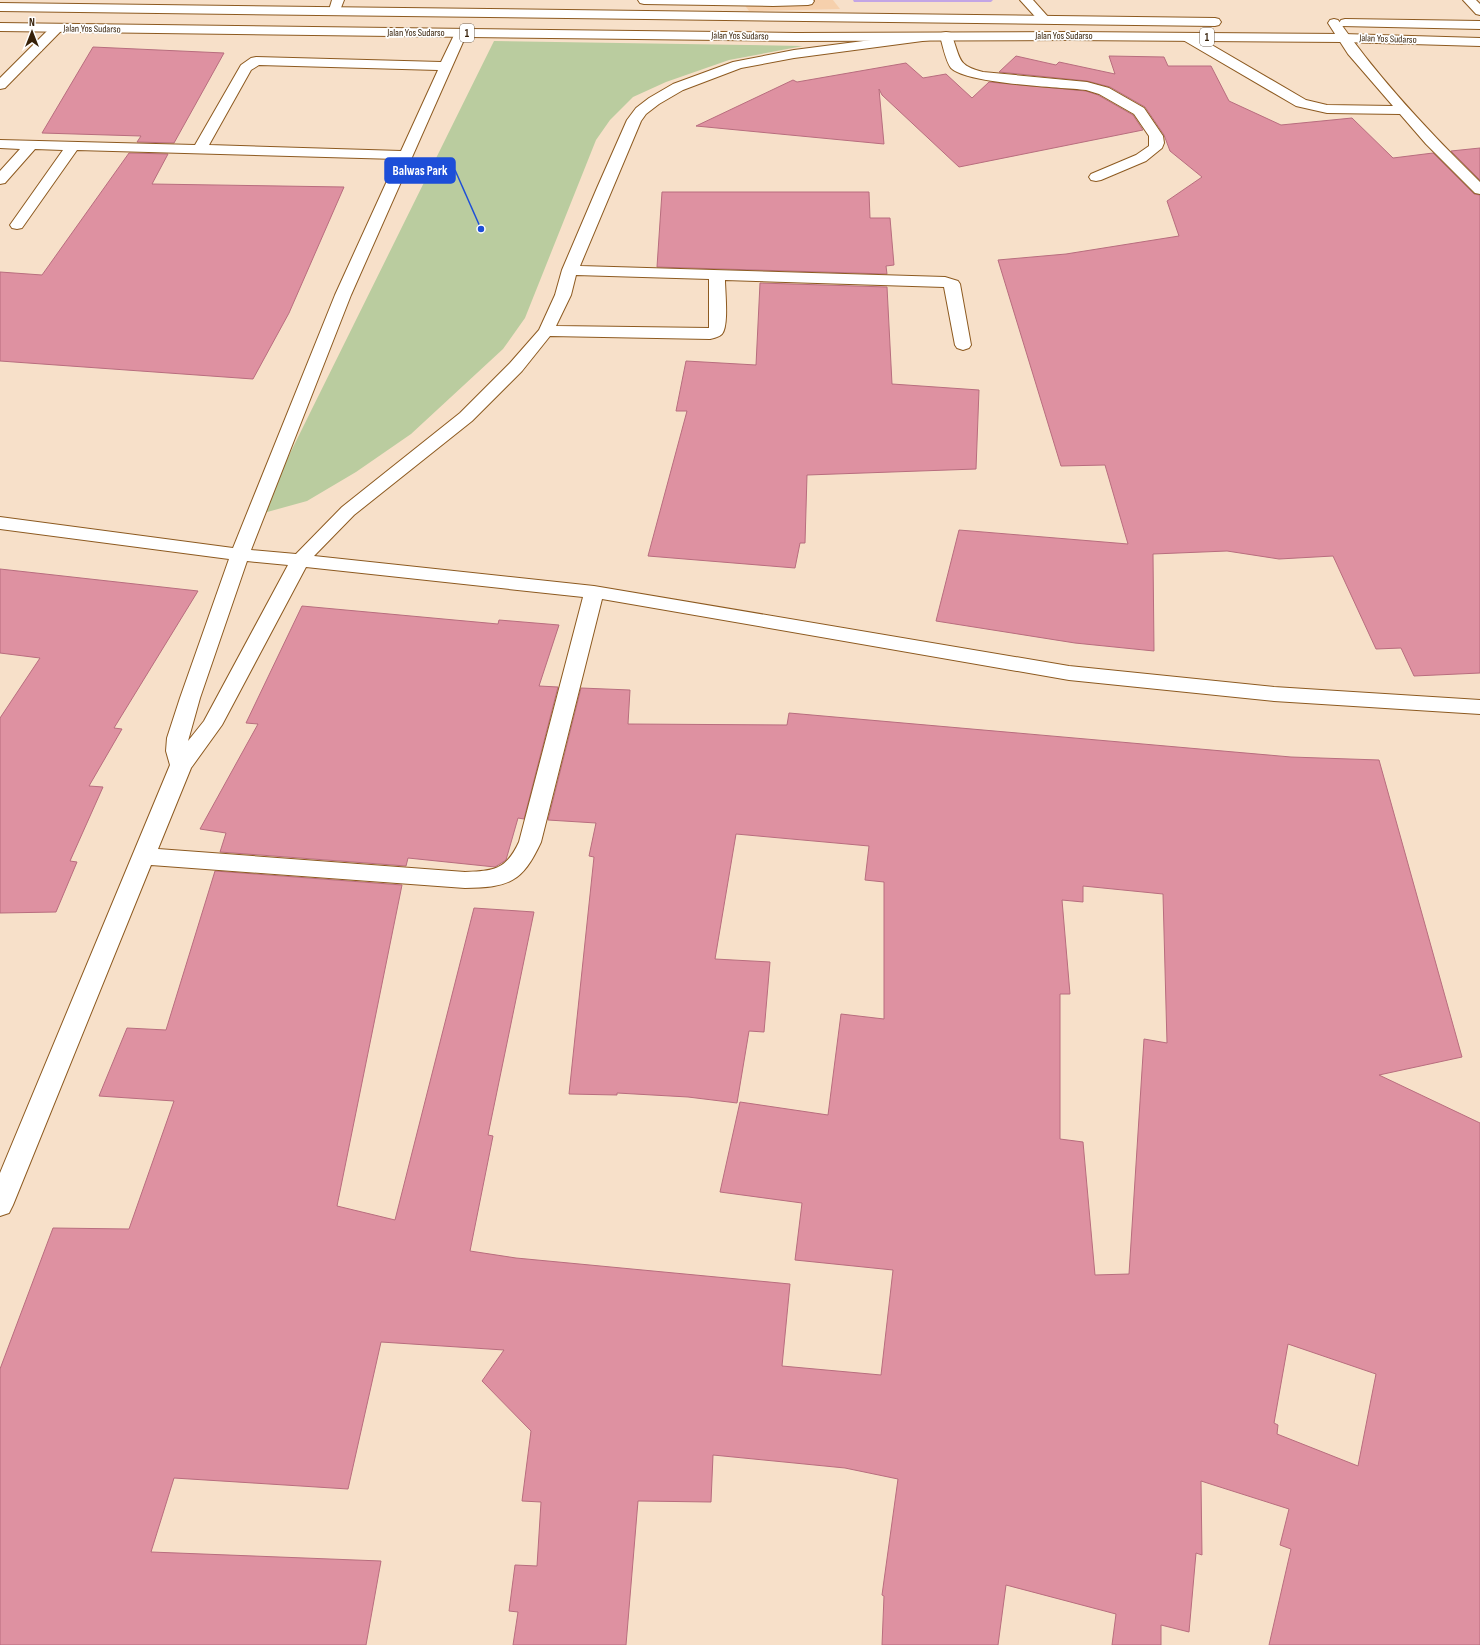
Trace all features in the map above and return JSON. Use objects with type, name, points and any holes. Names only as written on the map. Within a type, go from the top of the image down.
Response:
[{"type":"main road","points":[[644,0],[808,0],[820,17]]},
{"type":"main road","points":[[1026,0],[1044,19]]},
{"type":"main road","points":[[1469,0],[1480,11]]},
{"type":"main road","points":[[772,1],[783,17]]},
{"type":"main road","name":"Jalan Yos Sudarso","points":[[0,7],[336,5],[783,17],[1224,22]]},
{"type":"main road","name":"Jalan Yos Sudarso","points":[[1318,23],[1480,25]]},
{"type":"main road","points":[[1334,23],[1343,38],[1431,141],[1480,190]]},
{"type":"main road","name":"Jalan Yos Sudarso","points":[[0,27],[796,37],[940,36],[1343,38],[1480,42]]},
{"type":"main road","points":[[0,85],[57,28]]},
{"type":"main road","points":[[181,765],[177,751],[178,738],[190,698],[240,555],[343,295],[407,155],[460,33]]},
{"type":"main road","points":[[0,1205],[181,765],[212,725],[300,561],[329,529],[348,512],[466,417],[516,367],[546,331],[563,295],[570,270],[634,120],[654,100],[686,83],[724,69],[752,62],[845,47],[940,36],[956,65],[965,72],[982,76],[1087,86],[1104,91],[1139,111],[1156,136],[1157,143],[1155,148],[1141,158],[1096,176]]},
{"type":"main road","points":[[1188,37],[1301,103],[1327,108],[1404,110]]},
{"type":"main road","points":[[200,149],[246,68],[256,61],[446,66]]},
{"type":"main road","points":[[0,144],[407,155]]},
{"type":"main road","points":[[0,180],[31,145]]},
{"type":"main road","points":[[17,225],[73,146]]},
{"type":"main road","points":[[570,270],[945,282],[952,284],[962,344]]},
{"type":"main road","points":[[546,331],[710,334],[715,332],[717,328],[717,275]]},
{"type":"main road","points":[[0,523],[240,555],[594,592],[1069,673],[1128,681],[1339,700],[1480,707]]},
{"type":"main road","points":[[144,856],[465,880],[492,880],[512,872],[523,859],[530,842],[594,592]]},
{"type":"shaded area","points":[[741,0],[833,0],[840,9],[749,11]]},
{"type":"shaded area","points":[[853,0],[993,0],[991,2],[854,2]]},
{"type":"green space","points":[[494,41],[803,46],[729,60],[666,82],[633,97],[610,120],[596,140],[525,318],[503,349],[411,434],[356,472],[307,501],[260,514]]},
{"type":"building","points":[[93,47],[224,53],[174,143],[137,142],[141,136],[42,133]]},
{"type":"building","points":[[1016,56],[1056,65],[1059,62],[1115,74],[1109,56],[1164,57],[1168,66],[1211,66],[1229,101],[1281,125],[1352,118],[1393,158],[1433,153],[1474,194],[1480,195],[1480,673],[1414,676],[1401,648],[1376,649],[1333,556],[1279,559],[1227,551],[1153,554],[1154,651],[1075,643],[936,621],[959,530],[1128,544],[1105,465],[1061,466],[998,260],[1066,254],[1179,236],[1167,201],[1202,177],[1170,151],[1164,135],[1145,107],[1110,87],[1087,81],[999,72]]},
{"type":"building","points":[[906,63],[923,78],[946,74],[972,98],[989,82],[1086,91],[1098,95],[1133,115],[1143,130],[959,167],[882,95],[879,89],[884,144],[696,126],[793,80],[797,82]]},
{"type":"building","points":[[1480,148],[1480,180],[1451,151]]},
{"type":"building","points":[[129,153],[168,154],[152,184],[344,187],[289,313],[253,379],[0,361],[0,272],[42,275]]},
{"type":"building","points":[[662,192],[869,192],[870,218],[890,218],[894,265],[886,266],[887,274],[657,267]]},
{"type":"building","points":[[760,283],[887,287],[892,384],[979,390],[976,469],[807,475],[805,543],[800,543],[795,568],[648,556],[687,411],[676,411],[686,361],[756,365]]},
{"type":"building","points":[[0,569],[198,591],[114,728],[122,729],[89,786],[103,787],[70,861],[77,862],[56,912],[0,913],[0,718],[40,658],[0,653]]},
{"type":"building","points":[[302,606],[498,624],[499,620],[559,625],[539,686],[558,687],[524,819],[518,818],[506,860],[495,867],[408,858],[406,866],[220,852],[226,833],[200,829],[258,724],[246,723]]},
{"type":"building","points":[[581,688],[630,690],[628,724],[787,725],[789,713],[1291,757],[1379,760],[1462,1057],[1379,1075],[1480,1123],[1480,1645],[1269,1645],[1291,1549],[1280,1545],[1289,1509],[1201,1481],[1202,1555],[1196,1553],[1189,1632],[1161,1625],[1161,1645],[1112,1645],[1116,1614],[1006,1585],[998,1645],[882,1645],[884,1596],[882,1595],[898,1479],[845,1468],[713,1455],[711,1502],[638,1501],[626,1645],[513,1645],[518,1612],[509,1611],[515,1565],[537,1566],[541,1502],[522,1501],[531,1431],[482,1381],[504,1350],[381,1342],[348,1489],[174,1478],[151,1552],[381,1561],[366,1645],[0,1645],[0,1369],[53,1228],[129,1229],[174,1101],[99,1096],[127,1028],[166,1030],[215,871],[402,885],[337,1206],[395,1220],[474,908],[534,912],[488,1135],[493,1136],[470,1251],[516,1258],[790,1284],[782,1366],[881,1375],[893,1270],[795,1260],[802,1203],[720,1192],[740,1102],[828,1115],[841,1014],[884,1019],[884,882],[865,880],[869,846],[736,834],[715,959],[770,962],[764,1032],[749,1031],[737,1103],[688,1097],[617,1093],[617,1095],[569,1094],[594,857],[589,856],[596,823],[548,820]],"holes":[[[1083,886],[1163,894],[1167,1043],[1144,1039],[1129,1274],[1095,1275],[1083,1142],[1060,1139],[1060,994],[1070,994],[1062,900],[1083,902]],[[1288,1344],[1376,1374],[1358,1466],[1277,1434],[1278,1425],[1274,1423]]]},
{"type":"place","name":"Balwas Park","points":[[481,229]]}]
